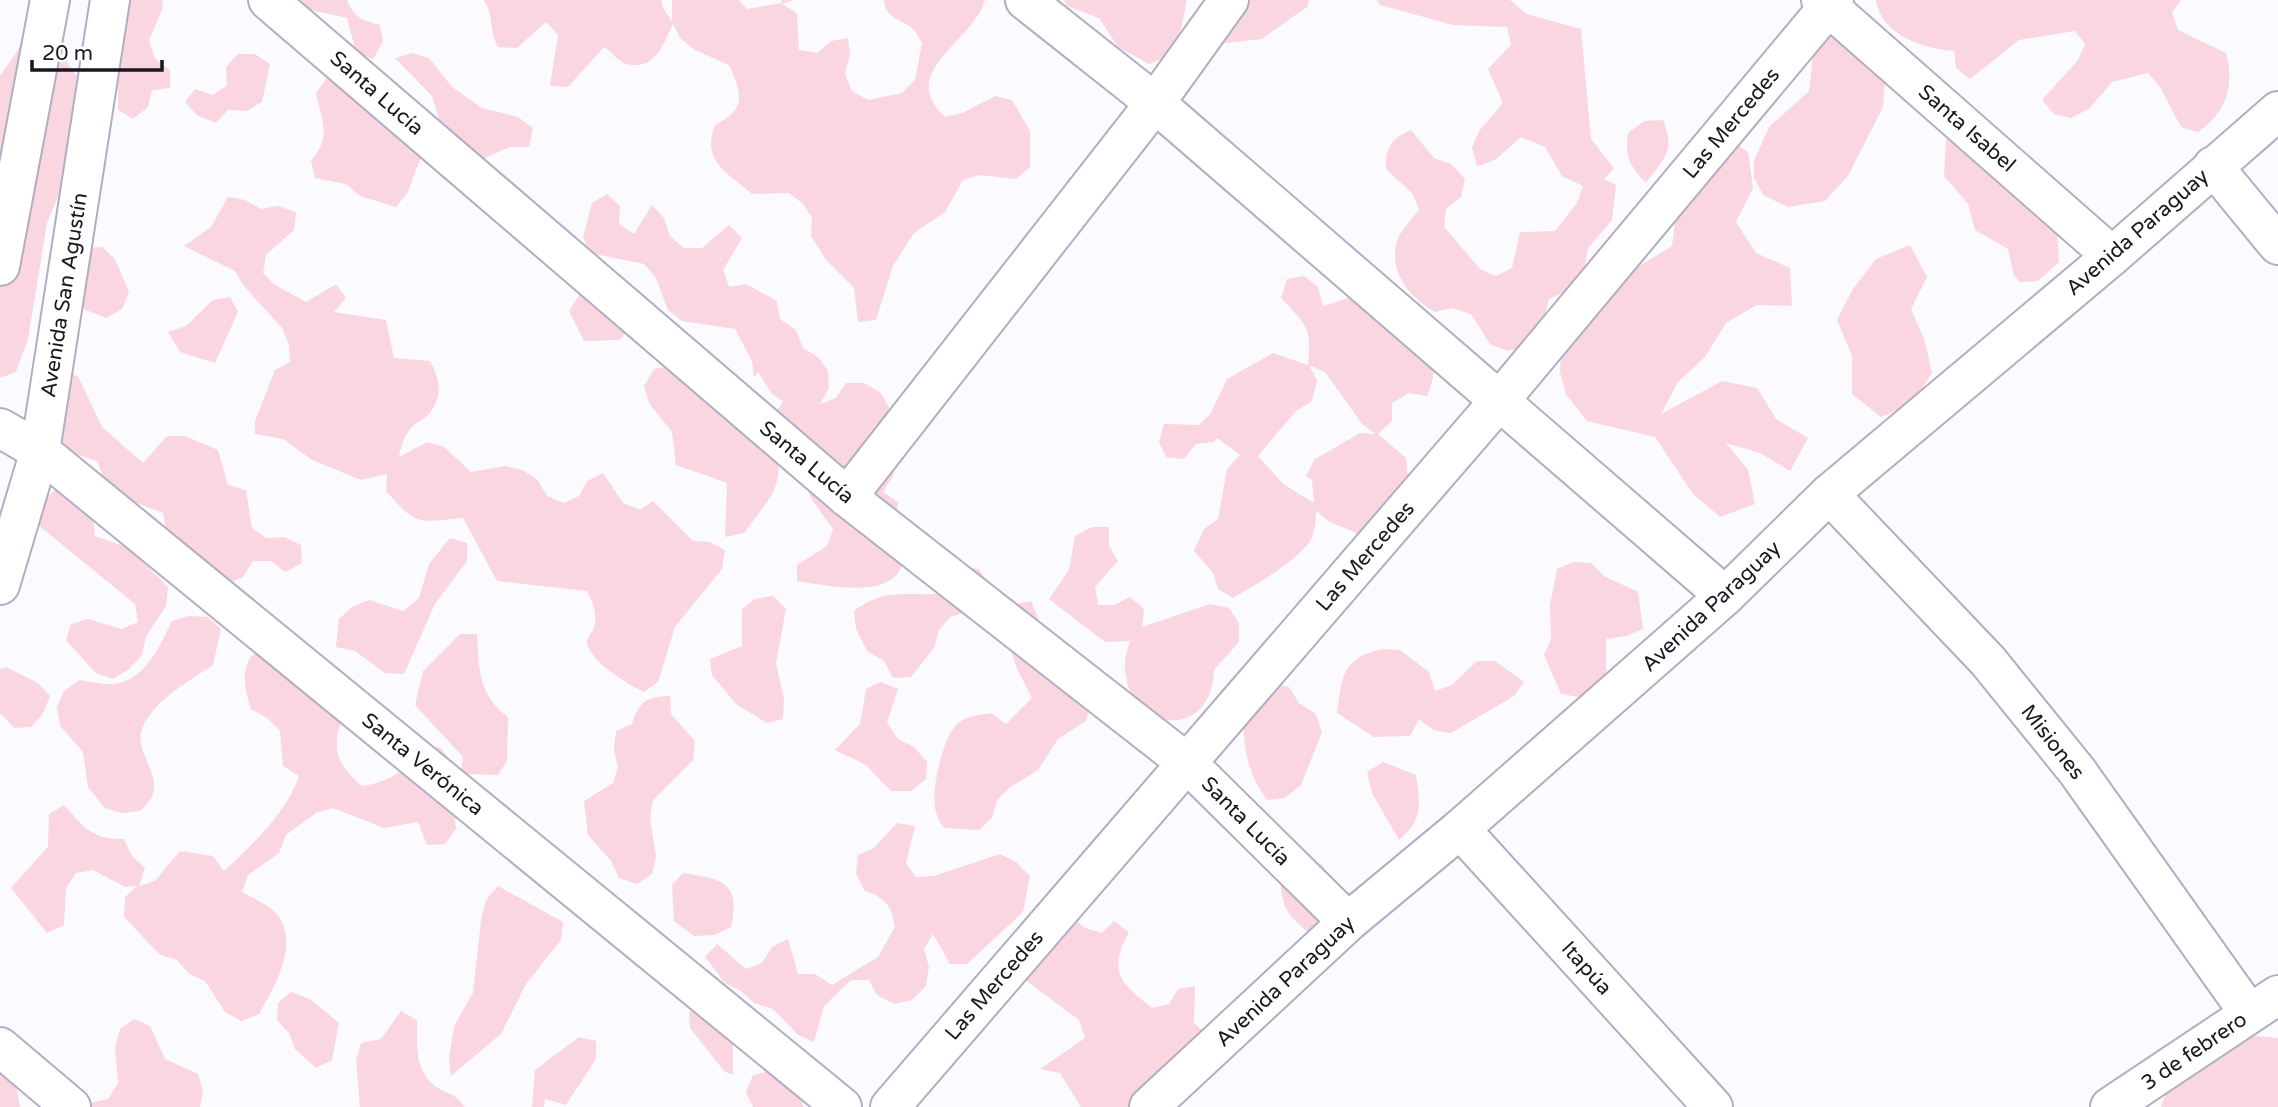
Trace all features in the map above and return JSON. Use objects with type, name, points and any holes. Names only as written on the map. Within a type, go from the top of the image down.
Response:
[{"type":"street","points":[[0,266],[50,0]]},
{"type":"street","name":"Avenida San Agustín","points":[[0,585],[40,451],[110,0]]},
{"type":"street","name":"Santa Lucía","points":[[268,0],[847,497],[1186,762],[1348,922]]},
{"type":"street","points":[[1025,0],[1155,103],[1725,596]]},
{"type":"street","points":[[847,497],[1155,103],[1229,0]]},
{"type":"street","name":"Santa Isabel","points":[[1828,2],[2112,256]]},
{"type":"street","name":"Las Mercedes","points":[[890,1107],[1500,400],[1828,2]]},
{"type":"street","name":"Avenida Paraguay","points":[[1149,1107],[1348,922],[1460,829],[1725,596],[1829,494],[2112,256],[2278,111]]},
{"type":"street","points":[[2213,166],[2278,245]]},
{"type":"street","name":"Santa Verónica","points":[[0,428],[40,451],[842,1107]]},
{"type":"street","name":"Misiones","points":[[1829,494],[1989,661],[2264,1004]]},
{"type":"street","name":"Itapúa","points":[[1460,829],[1713,1107]]},
{"type":"street","name":"3 de febrero","points":[[2110,1107],[2264,1004]]},
{"type":"street","points":[[0,1047],[71,1107]]},
{"type":"shaded area","points":[[119,0],[162,0],[163,8],[149,40],[155,59],[170,70],[170,88],[152,90],[148,107],[133,119],[118,110]]},
{"type":"shaded area","points":[[301,0],[347,0],[352,11],[369,22],[380,25],[383,42],[373,59],[356,52],[347,18],[311,10]]},
{"type":"shaded area","points":[[484,0],[661,0],[672,22],[672,0],[739,0],[747,9],[781,3],[782,0],[794,0],[782,4],[797,13],[799,50],[817,53],[831,41],[848,38],[850,55],[845,74],[852,91],[868,100],[902,93],[915,80],[922,43],[912,28],[887,11],[884,0],[985,0],[978,16],[933,71],[929,86],[932,101],[945,117],[962,113],[995,96],[1012,100],[1030,131],[1030,167],[1016,179],[980,175],[963,180],[945,212],[914,233],[893,266],[876,320],[858,322],[854,288],[826,260],[811,236],[812,218],[803,204],[789,193],[752,194],[726,172],[714,157],[711,148],[715,125],[733,113],[739,100],[737,84],[729,65],[695,50],[681,39],[673,24],[662,47],[645,64],[626,64],[604,47],[568,87],[550,86],[558,35],[546,22],[517,48],[498,47]]},
{"type":"shaded area","points":[[1064,0],[1187,0],[1176,53],[1149,64],[1118,47],[1099,18],[1067,6]]},
{"type":"shaded area","points":[[1203,0],[1309,0],[1308,6],[1262,39],[1226,43],[1210,34],[1201,18]]},
{"type":"shaded area","points":[[1377,0],[1510,0],[1527,14],[1581,29],[1591,139],[1614,168],[1604,179],[1616,185],[1612,220],[1588,248],[1582,284],[1549,299],[1540,335],[1525,347],[1508,351],[1490,344],[1471,314],[1452,308],[1435,312],[1417,299],[1403,283],[1396,263],[1397,241],[1419,210],[1413,194],[1386,169],[1388,149],[1398,137],[1411,130],[1434,158],[1451,164],[1465,179],[1461,197],[1446,209],[1444,227],[1480,269],[1496,276],[1512,268],[1520,232],[1555,231],[1577,203],[1583,186],[1562,176],[1545,147],[1521,137],[1495,160],[1477,166],[1472,148],[1479,131],[1503,103],[1488,69],[1511,45],[1507,27],[1453,25],[1380,5]]},
{"type":"shaded area","points":[[1876,0],[2181,0],[2172,12],[2178,30],[2226,53],[2229,76],[2226,97],[2215,116],[2198,132],[2181,127],[2160,87],[2148,73],[2112,82],[2089,109],[2071,118],[2054,114],[2042,100],[2078,60],[2085,44],[2075,31],[2019,40],[1970,79],[1956,68],[1954,51],[1917,43],[1895,31],[1886,22]]},
{"type":"shaded area","points":[[34,20],[62,27],[68,64],[80,80],[68,172],[47,223],[28,339],[16,372],[0,378],[0,76]]},
{"type":"shaded area","points":[[1830,27],[1885,78],[1883,107],[1848,176],[1825,201],[1788,207],[1763,195],[1754,178],[1754,161],[1769,127],[1809,91],[1815,38]]},
{"type":"shaded area","points":[[412,53],[429,58],[452,87],[482,108],[518,117],[533,128],[529,147],[510,147],[476,162],[446,141],[432,96],[395,58]]},
{"type":"shaded area","points":[[238,54],[255,54],[270,64],[262,102],[246,111],[228,110],[216,123],[198,116],[185,102],[195,89],[213,95],[227,85],[226,67]]},
{"type":"shaded area","points":[[343,77],[415,122],[421,157],[408,192],[396,207],[360,196],[346,184],[315,178],[311,161],[321,144],[324,128],[316,93],[326,79]]},
{"type":"shaded area","points":[[1663,120],[1668,147],[1663,161],[1646,183],[1630,160],[1627,148],[1628,133],[1644,121]]},
{"type":"shaded area","points":[[1716,131],[1748,152],[1753,188],[1736,222],[1756,253],[1790,268],[1792,306],[1757,305],[1726,323],[1705,357],[1678,382],[1661,414],[1722,381],[1757,388],[1776,419],[1808,438],[1790,471],[1760,453],[1726,443],[1748,470],[1755,504],[1720,517],[1693,494],[1655,437],[1587,421],[1566,394],[1560,372],[1562,336],[1610,284],[1672,246],[1685,146]]},
{"type":"shaded area","points":[[1950,132],[2056,214],[2059,262],[2038,281],[2020,282],[2014,276],[2008,249],[1975,230],[1968,204],[1944,176],[1946,141]]},
{"type":"shaded area","points":[[607,194],[620,206],[619,224],[634,234],[652,205],[664,218],[670,236],[684,248],[702,248],[729,225],[742,238],[723,270],[729,287],[746,284],[777,301],[780,319],[796,330],[803,348],[818,357],[828,371],[829,388],[820,404],[836,398],[846,383],[864,383],[880,392],[889,407],[887,443],[897,459],[893,476],[883,492],[898,502],[897,536],[903,557],[899,571],[890,581],[860,588],[797,581],[797,565],[827,546],[833,529],[812,500],[774,416],[783,401],[772,394],[758,372],[754,377],[752,361],[735,329],[682,321],[668,310],[656,278],[644,264],[590,253],[583,237],[592,203]]},
{"type":"shaded area","points":[[228,197],[245,200],[261,209],[278,206],[296,212],[294,230],[266,255],[263,273],[275,285],[306,302],[336,284],[346,298],[334,312],[386,320],[394,358],[430,361],[438,381],[437,400],[428,415],[407,434],[399,457],[427,442],[444,447],[471,472],[505,466],[522,470],[538,480],[547,496],[564,503],[579,496],[587,481],[603,473],[623,503],[640,510],[653,501],[693,541],[710,542],[725,550],[722,569],[675,627],[658,682],[644,692],[620,678],[594,657],[587,643],[594,628],[595,613],[587,591],[497,581],[463,518],[419,520],[405,511],[386,491],[387,474],[361,480],[312,460],[283,439],[255,434],[255,421],[275,370],[290,362],[289,345],[282,328],[244,286],[235,271],[184,246],[211,227]]},
{"type":"shaded area","points":[[1910,245],[1927,277],[1911,309],[1925,341],[1932,373],[1912,404],[1881,417],[1852,394],[1852,356],[1837,320],[1853,289],[1876,259]]},
{"type":"shaded area","points":[[102,247],[115,259],[129,292],[122,309],[106,318],[74,305],[84,248]]},
{"type":"shaded area","points":[[1304,276],[1318,287],[1323,306],[1355,296],[1375,298],[1390,333],[1415,341],[1427,350],[1433,362],[1432,383],[1427,396],[1409,393],[1392,403],[1392,421],[1378,434],[1406,458],[1408,478],[1363,536],[1330,522],[1316,511],[1313,536],[1302,551],[1274,573],[1233,598],[1218,589],[1213,573],[1194,551],[1204,529],[1218,519],[1227,469],[1240,455],[1217,438],[1214,442],[1196,444],[1184,459],[1166,457],[1159,442],[1164,424],[1199,425],[1211,413],[1227,379],[1273,353],[1308,365],[1308,334],[1302,321],[1281,298],[1287,279]],"holes":[[[1309,365],[1325,372],[1362,424],[1376,434],[1360,433],[1315,459],[1306,476],[1312,480],[1314,503],[1283,484],[1258,456],[1296,411],[1312,401],[1317,380]]]},
{"type":"shaded area","points":[[588,281],[633,327],[619,340],[584,341],[569,311]]},
{"type":"shaded area","points":[[230,297],[238,312],[215,363],[180,352],[168,332],[186,326],[213,300]]},
{"type":"shaded area","points":[[671,366],[776,448],[776,484],[772,494],[744,533],[725,537],[727,483],[676,465],[672,432],[649,403],[644,386],[654,369]]},
{"type":"shaded area","points":[[62,372],[78,376],[102,427],[143,463],[167,436],[185,436],[218,450],[228,485],[246,490],[252,528],[266,538],[284,537],[301,545],[302,563],[285,572],[271,561],[253,561],[243,577],[211,591],[166,530],[163,513],[110,493],[97,461],[42,444]]},
{"type":"shaded area","points":[[62,485],[91,499],[95,536],[129,548],[168,587],[166,606],[146,636],[142,655],[129,669],[113,679],[96,673],[66,640],[71,624],[88,619],[121,629],[138,622],[135,604],[37,524],[33,507]]},
{"type":"shaded area","points":[[1092,527],[1109,527],[1109,546],[1118,561],[1095,587],[1098,605],[1114,605],[1130,597],[1144,609],[1142,627],[1210,604],[1229,608],[1239,623],[1239,642],[1214,670],[1210,694],[1199,710],[1184,718],[1168,720],[1152,715],[1138,704],[1128,686],[1125,663],[1130,641],[1105,642],[1049,599],[1069,570],[1075,536]]},
{"type":"shaded area","points":[[450,538],[467,543],[467,561],[435,604],[404,674],[385,673],[355,651],[336,647],[339,619],[352,607],[369,600],[403,611],[419,598],[429,564]]},
{"type":"shaded area","points":[[1573,562],[1591,563],[1604,576],[1638,592],[1643,629],[1626,636],[1606,639],[1606,674],[1595,688],[1579,697],[1561,694],[1544,655],[1551,639],[1550,605],[1557,569]]},
{"type":"shaded area","points":[[962,567],[979,569],[989,585],[967,612],[950,617],[939,630],[934,648],[911,677],[893,678],[884,661],[867,651],[856,629],[854,611],[884,596],[938,594]]},
{"type":"shaded area","points":[[773,596],[786,609],[776,663],[784,699],[783,719],[767,723],[736,704],[712,675],[710,659],[742,646],[742,609],[755,599]]},
{"type":"shaded area","points":[[1031,601],[1058,666],[1091,703],[1086,721],[1058,739],[1038,770],[1009,788],[997,800],[992,818],[979,830],[944,828],[938,818],[934,799],[942,753],[951,732],[956,725],[972,716],[991,713],[1006,724],[1032,698],[1017,669],[998,614],[1014,604]]},
{"type":"shaded area","points":[[189,616],[208,617],[221,629],[213,665],[165,699],[143,726],[141,743],[154,785],[149,801],[140,811],[122,813],[105,808],[88,787],[83,752],[60,726],[57,707],[64,691],[79,680],[113,684],[134,677],[150,661],[172,621]]},
{"type":"shaded area","points":[[460,634],[477,634],[482,680],[491,699],[508,717],[507,761],[498,775],[462,774],[454,811],[456,829],[445,844],[427,845],[418,822],[384,828],[333,808],[316,813],[286,835],[279,853],[248,875],[242,892],[275,912],[283,924],[286,936],[283,964],[259,1014],[241,1021],[225,1012],[205,981],[189,974],[177,960],[159,954],[124,917],[125,897],[137,886],[125,887],[93,870],[76,873],[66,888],[64,925],[47,933],[11,888],[48,847],[49,814],[64,805],[90,831],[104,837],[124,839],[132,856],[145,868],[139,886],[155,881],[180,851],[213,856],[224,871],[235,861],[278,815],[299,776],[283,766],[280,731],[267,718],[251,709],[247,696],[245,676],[248,663],[251,657],[266,647],[341,722],[337,742],[339,758],[362,786],[388,779],[410,764],[422,750],[439,747],[461,773],[463,757],[415,705],[423,671]]},
{"type":"shaded area","points":[[1382,649],[1400,650],[1429,672],[1435,691],[1452,685],[1477,661],[1495,661],[1524,682],[1514,696],[1451,733],[1433,730],[1419,719],[1410,736],[1374,737],[1337,713],[1346,670],[1359,658]]},
{"type":"shaded area","points":[[6,667],[38,683],[50,696],[43,714],[31,727],[14,728],[0,713],[0,669]]},
{"type":"shaded area","points":[[881,682],[898,689],[887,722],[897,738],[914,747],[927,762],[926,779],[911,791],[891,791],[866,765],[835,750],[860,724],[866,689]]},
{"type":"shaded area","points":[[1271,684],[1289,687],[1299,703],[1316,714],[1322,732],[1301,785],[1285,798],[1267,800],[1253,776],[1246,754],[1243,703]]},
{"type":"shaded area","points":[[670,696],[671,714],[695,741],[693,760],[653,800],[650,818],[656,856],[652,874],[637,884],[619,878],[611,861],[588,835],[584,801],[613,783],[618,767],[614,750],[616,731],[632,724],[641,705],[649,699]]},
{"type":"shaded area","points":[[1383,762],[1416,775],[1418,811],[1413,825],[1399,840],[1372,793],[1367,772]]},
{"type":"shaded area","points":[[897,823],[915,826],[906,863],[916,877],[934,876],[1000,854],[1016,862],[1030,876],[1023,912],[967,964],[950,964],[933,934],[924,949],[929,967],[926,986],[912,1000],[894,1004],[877,995],[869,980],[851,980],[824,1006],[814,1042],[798,1035],[773,1009],[754,1003],[741,991],[725,983],[705,957],[717,944],[746,969],[762,963],[772,947],[788,939],[798,974],[815,974],[832,985],[878,957],[895,927],[892,913],[886,903],[864,890],[856,873],[858,855],[874,848]]},
{"type":"shaded area","points":[[1296,854],[1322,865],[1339,888],[1314,936],[1295,921],[1283,900],[1279,867]]},
{"type":"shaded area","points":[[683,873],[725,885],[733,900],[731,927],[714,935],[694,936],[674,921],[672,885]]},
{"type":"shaded area","points":[[498,886],[563,922],[561,940],[526,984],[501,1034],[451,1076],[449,1059],[454,1026],[473,993],[481,920],[486,900]]},
{"type":"shaded area","points":[[1071,916],[1085,928],[1102,933],[1114,921],[1129,932],[1122,946],[1118,967],[1125,984],[1152,1008],[1169,1004],[1178,989],[1195,986],[1194,1023],[1208,1035],[1157,1107],[1081,1107],[1060,1073],[1040,1069],[1085,1038],[1079,1020],[1021,977]]},
{"type":"shaded area","points":[[291,992],[310,999],[339,1023],[332,1060],[316,1068],[295,1049],[289,1033],[277,1020],[278,1003]]},
{"type":"shaded area","points":[[704,1003],[733,1020],[733,1075],[724,1071],[690,1028],[689,1012]]},
{"type":"shaded area","points":[[401,1011],[417,1020],[418,1057],[430,1082],[454,1096],[465,1107],[360,1107],[356,1060],[361,1043],[381,1039]]},
{"type":"shaded area","points":[[134,1019],[150,1026],[165,1059],[198,1074],[203,1091],[200,1107],[67,1107],[84,1100],[90,1103],[108,1099],[118,1083],[115,1047],[120,1029]]},
{"type":"shaded area","points":[[2247,1035],[2278,1038],[2278,1107],[2161,1107],[2166,1093]]},
{"type":"shaded area","points":[[579,1037],[596,1041],[596,1059],[566,1105],[545,1099],[544,1107],[532,1107],[535,1070]]},
{"type":"shaded area","points":[[0,1052],[14,1072],[20,1107],[0,1107]]},
{"type":"shaded area","points":[[770,1071],[801,1087],[803,1107],[753,1107],[746,1092],[753,1075]]}]
